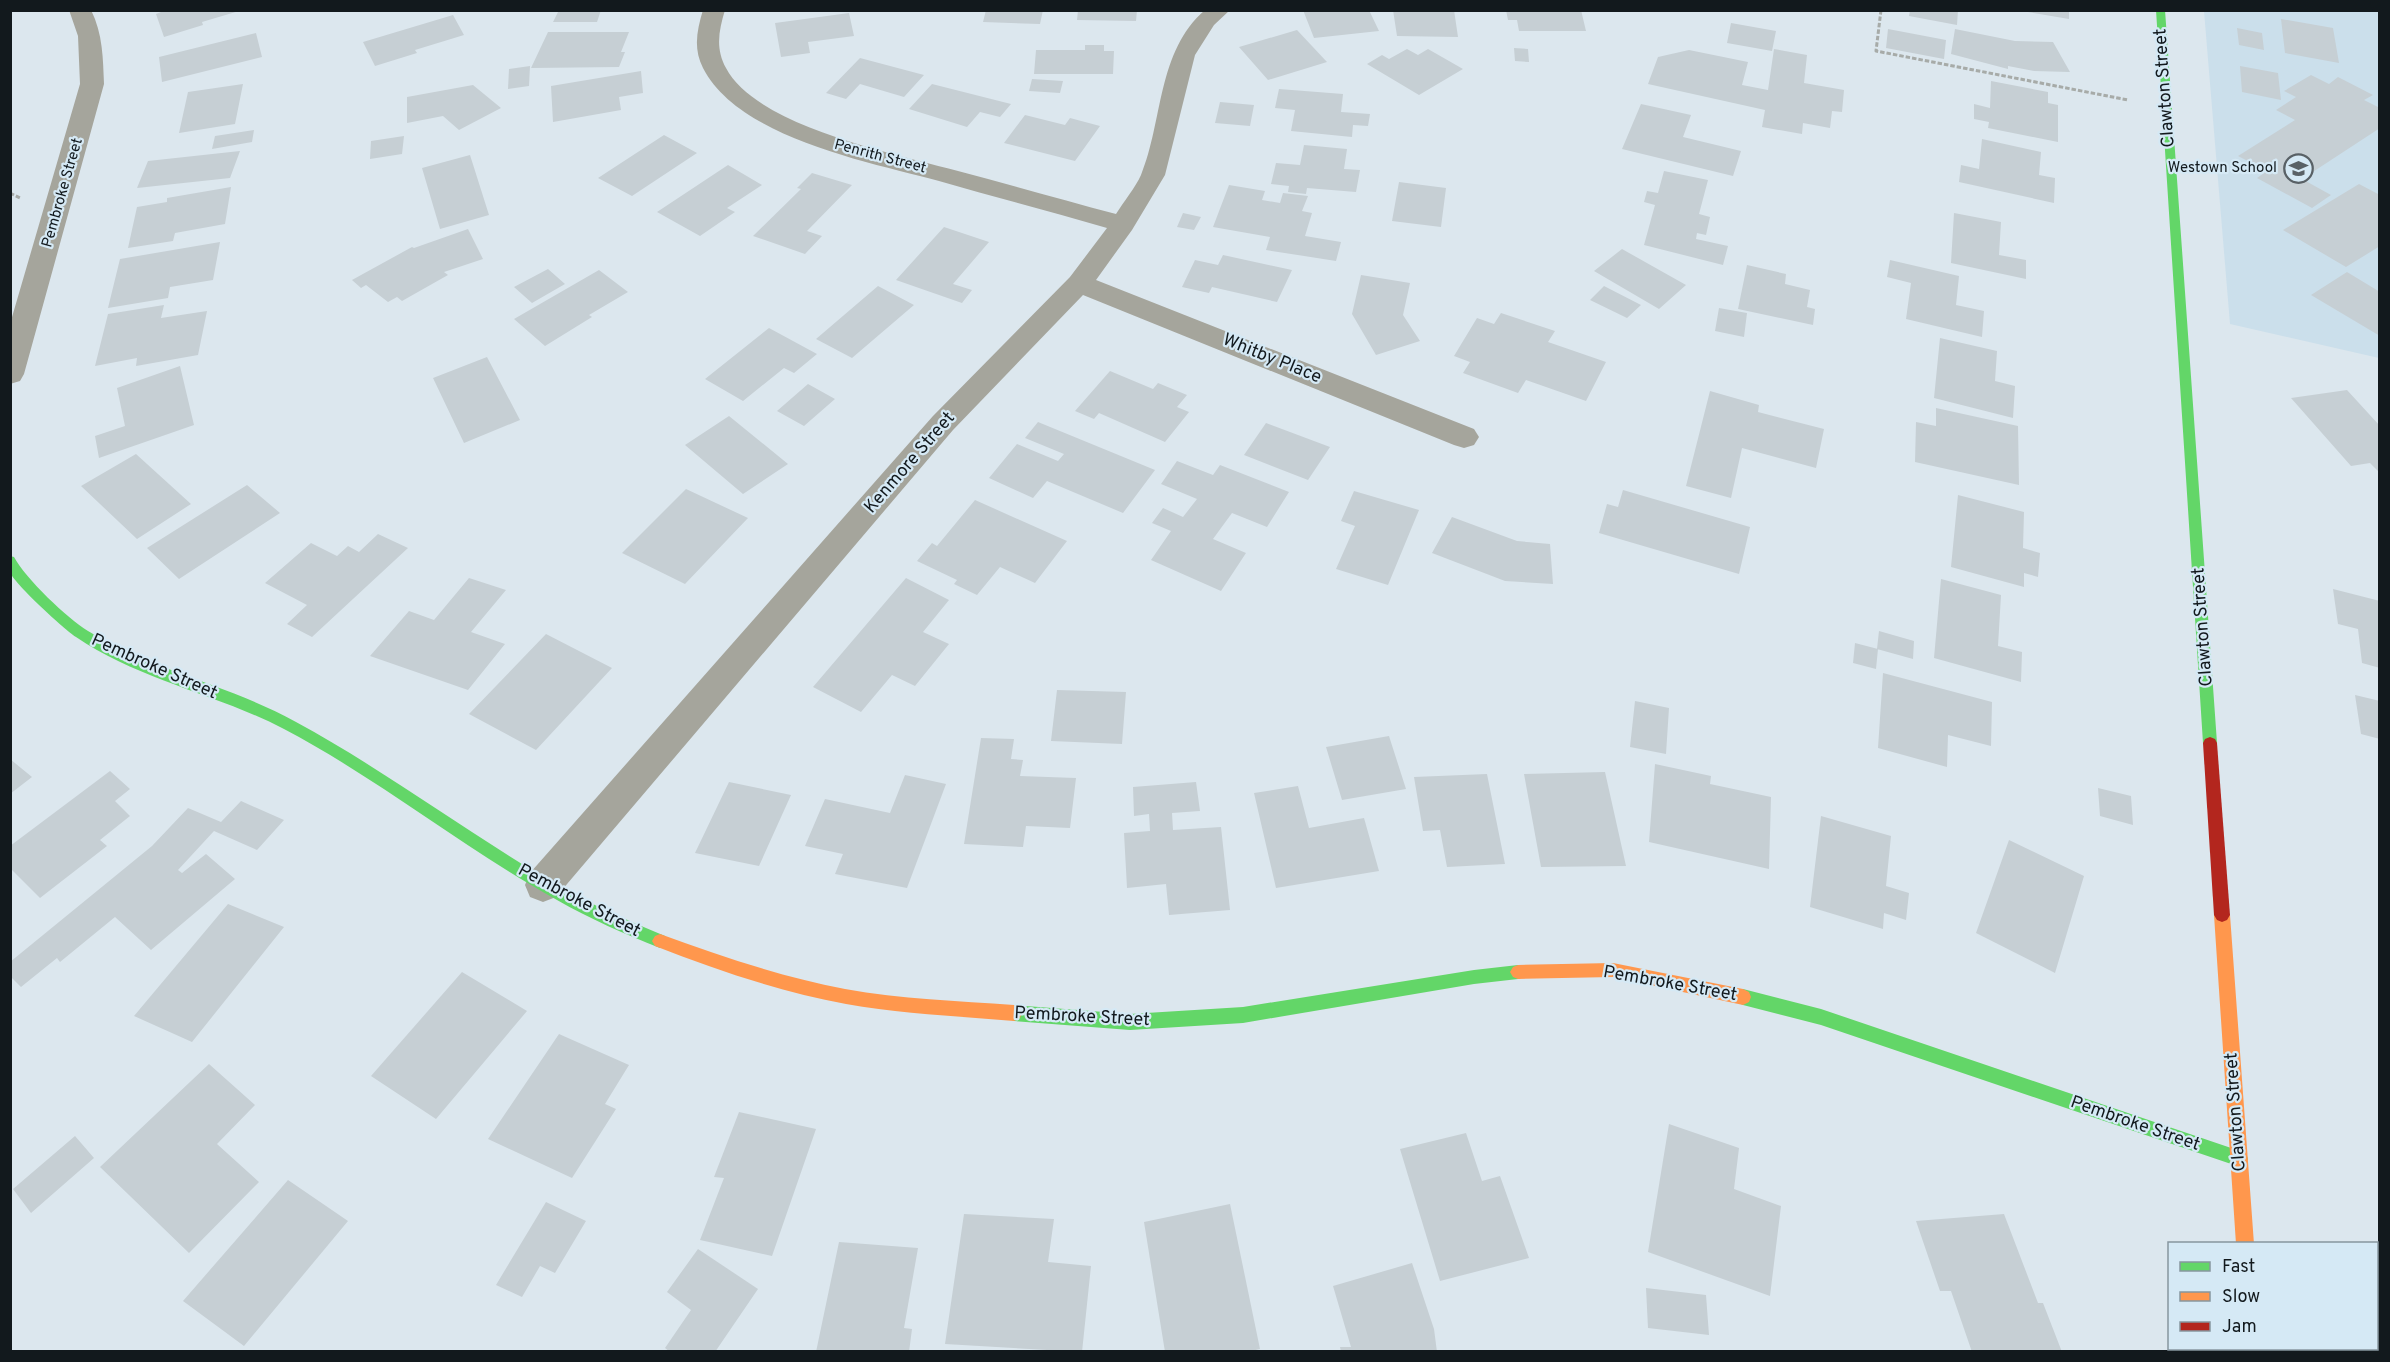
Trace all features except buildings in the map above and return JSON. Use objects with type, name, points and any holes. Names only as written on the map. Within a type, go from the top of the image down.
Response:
[{"type":"street","name":"Pembroke Street","points":[[10,374],[92,84],[92,51],[86,19],[80,10]]},
{"type":"street","name":"Penrith Street","points":[[714,10],[708,30],[707,51],[714,70],[731,91],[762,113],[796,131],[825,142],[1123,224]]},
{"type":"street","name":"Kenmore Street","points":[[543,885],[944,423],[1079,283],[1123,224],[1153,175],[1184,55],[1206,21],[1219,10]]},
{"type":"street","name":"Clawton Street","points":[[2160,10],[2245,1242]]},
{"type":"street","name":"Whitby Place","points":[[1079,283],[1464,436]]},
{"type":"street","name":"Pembroke Street","points":[[10,561],[48,605],[82,634],[136,661],[287,724],[367,771],[543,885],[629,930],[728,966],[824,992],[989,1013],[1130,1022],[1243,1015],[1474,977],[1541,970],[1613,970],[1698,986],[1821,1017],[2240,1159]]},
{"type":"path","points":[[1881,10],[1876,51],[2167,108]]},
{"type":"shaded area","name":"Westown School","points":[[2204,11],[2379,11],[2379,358],[2230,324]]},
{"type":"traffic: fast","points":[[2160,10],[2210,743]]},
{"type":"traffic: fast","points":[[10,561],[17,572],[51,607],[83,635],[133,660],[288,724],[335,750],[562,896],[660,941]]},
{"type":"traffic: fast","points":[[1014,1013],[1130,1022],[1243,1015],[1474,977],[1518,972]]},
{"type":"traffic: fast","points":[[1743,997],[1821,1017],[2240,1159]]},
{"type":"traffic: slow","points":[[2222,915],[2245,1242]]},
{"type":"traffic: slow","points":[[660,941],[741,969],[846,997],[942,1008],[1014,1013]]},
{"type":"traffic: slow","points":[[1518,972],[1613,970],[1743,997]]},
{"type":"traffic: jam","points":[[2210,743],[2222,915]]},
{"type":"place","name":"Westown School","points":[[2298,168]]}]
